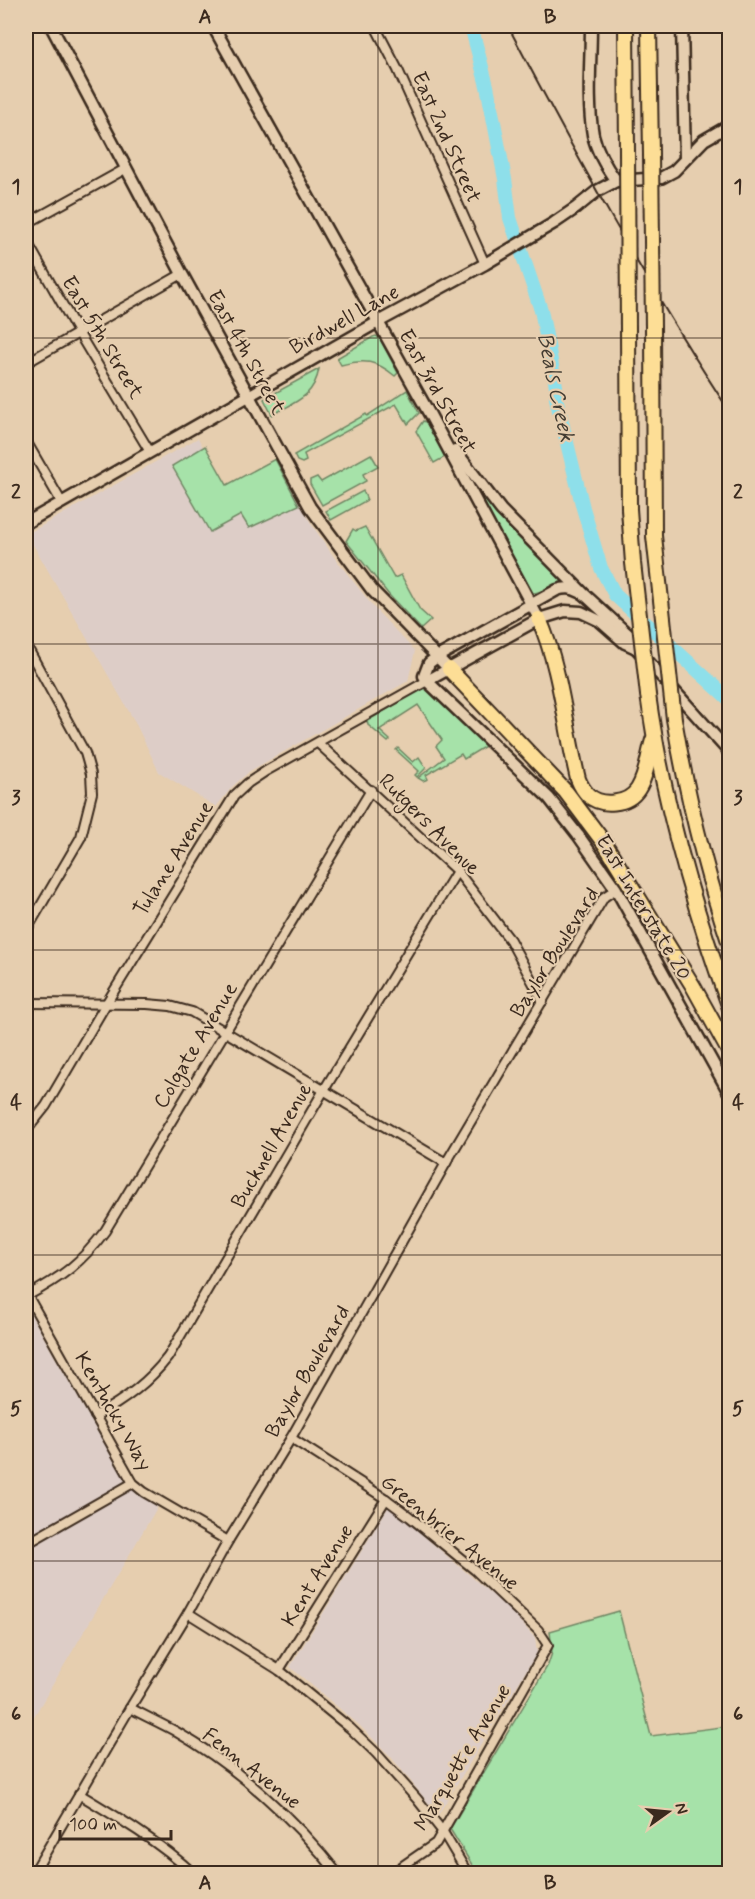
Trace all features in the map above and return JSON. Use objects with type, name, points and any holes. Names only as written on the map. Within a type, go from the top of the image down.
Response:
[{"type":"highway","points":[[626,26],[629,509],[633,563],[654,738],[688,881],[729,1008]]},
{"type":"highway","points":[[649,26],[654,536],[674,719],[689,796],[729,944]]},
{"type":"highway","points":[[539,619],[554,668],[578,778],[588,794],[596,800],[611,803],[633,795],[644,777],[654,738]]},
{"type":"highway","points":[[449,669],[566,792],[605,844],[693,986],[729,1053]]},
{"type":"main road","name":"East 4th Street","points":[[51,26],[182,274],[310,507],[372,590],[449,669]]},
{"type":"main road","name":"East 3rd Street","points":[[213,26],[436,426],[539,619]]},
{"type":"main road","points":[[591,26],[591,113],[594,137],[605,166],[616,181],[661,178],[674,171],[704,140],[729,125]]},
{"type":"main road","points":[[682,26],[685,159]]},
{"type":"main road","name":"Birdwell Lane","points":[[26,523],[512,248],[576,208],[597,191],[616,181]]},
{"type":"main road","points":[[436,426],[501,510],[584,594],[632,638],[636,648],[729,753]]},
{"type":"main road","points":[[427,681],[424,676],[429,663],[437,657],[531,603],[564,587],[584,594]]},
{"type":"main road","name":"Tulane Avenue","points":[[427,681],[539,619],[565,610],[581,612],[600,621],[625,643],[636,648]]},
{"type":"main road","name":"East Interstate 20","points":[[427,681],[549,798],[578,835],[616,889],[729,1094]]},
{"type":"street","name":"East 2nd Street","points":[[375,26],[398,69],[484,264]]},
{"type":"street","points":[[26,224],[127,168]]},
{"type":"street","name":"East 5th Street","points":[[26,240],[150,452]]},
{"type":"street","points":[[26,363],[182,274]]},
{"type":"street","points":[[26,441],[62,502]]},
{"type":"street","points":[[26,645],[85,753],[91,774],[92,793],[81,837],[26,931]]},
{"type":"street","name":"Tulane Avenue","points":[[26,1131],[46,1106],[234,796],[266,771],[427,681]]},
{"type":"street","name":"Rutgers Avenue","points":[[318,743],[457,872],[510,940],[543,1001]]},
{"type":"street","name":"Colgate Avenue","points":[[26,1295],[53,1282],[72,1269],[89,1253],[105,1232],[371,790]]},
{"type":"street","name":"Bucknell Avenue","points":[[95,1416],[137,1390],[168,1357],[324,1089],[457,872]]},
{"type":"street","name":"Baylor Boulevard","points":[[33,1874],[291,1438],[446,1163],[604,897],[616,889]]},
{"type":"street","points":[[26,1003],[170,1006],[192,1012],[446,1163]]},
{"type":"street","name":"Kentucky Way","points":[[26,1295],[133,1483],[144,1492],[228,1541]]},
{"type":"street","name":"Greenbrier Avenue","points":[[291,1438],[386,1499],[475,1570],[538,1630],[548,1645]]},
{"type":"street","points":[[26,1544],[133,1483]]},
{"type":"street","name":"Kent Avenue","points":[[279,1670],[386,1499]]},
{"type":"street","points":[[188,1613],[279,1670],[350,1728],[417,1798],[443,1832],[468,1874]]},
{"type":"street","name":"Marquette Avenue","points":[[390,1874],[436,1843],[548,1645]]},
{"type":"street","name":"Fenn Avenue","points":[[130,1708],[176,1732],[253,1787],[296,1826],[338,1874]]},
{"type":"street","points":[[79,1794],[127,1823],[194,1874]]},
{"type":"shaded area","points":[[198,438],[226,488],[275,460],[312,525],[334,557],[375,609],[415,651],[408,681],[250,771],[233,786],[216,807],[159,772],[135,722],[27,534]]},
{"type":"shaded area","points":[[26,1306],[121,1473],[137,1494],[158,1506],[26,1730]]},
{"type":"shaded area","points":[[389,1506],[509,1609],[535,1638],[537,1653],[438,1815],[391,1757],[358,1724],[290,1667]]},
{"type":"green space","points":[[376,336],[380,339],[398,373],[395,376],[370,362],[341,365],[337,358]]},
{"type":"green space","points":[[319,369],[313,386],[302,398],[272,415],[264,399]]},
{"type":"green space","points":[[407,390],[419,413],[408,424],[396,404],[304,454],[306,461],[302,463],[297,461],[294,455],[366,414],[367,416]]},
{"type":"green space","points":[[423,421],[426,422],[445,457],[434,463],[416,431]]},
{"type":"green space","points":[[205,446],[227,485],[275,459],[299,505],[249,528],[241,515],[210,532],[172,466]]},
{"type":"green space","points":[[371,454],[378,466],[363,474],[366,481],[322,505],[310,480],[317,477],[321,482]]},
{"type":"green space","points":[[470,479],[566,582],[533,593]]},
{"type":"green space","points":[[363,491],[367,500],[331,520],[326,511]]},
{"type":"green space","points":[[365,527],[394,578],[401,575],[420,610],[431,620],[421,629],[389,595],[346,541],[353,529],[356,531]]},
{"type":"green space","points":[[423,688],[429,689],[487,745],[464,759],[461,754],[426,775],[428,779],[423,781],[418,778],[444,758],[436,746],[442,740],[418,705],[379,730],[390,740],[388,742],[368,725],[367,721]]},
{"type":"green space","points":[[398,748],[413,762],[419,757],[426,768],[417,777],[415,775],[419,771],[396,750]]},
{"type":"green space","points":[[619,1611],[651,1736],[729,1726],[729,1873],[477,1873],[450,1829],[548,1665],[552,1653],[550,1631]]},
{"type":"waterway","name":"Beals Creek","points":[[471,26],[487,86],[510,218],[541,310],[556,386],[556,398],[583,508],[601,568],[615,595],[730,700]]},
{"type":"railway","points":[[508,26],[614,222],[670,318],[730,412]]}]
